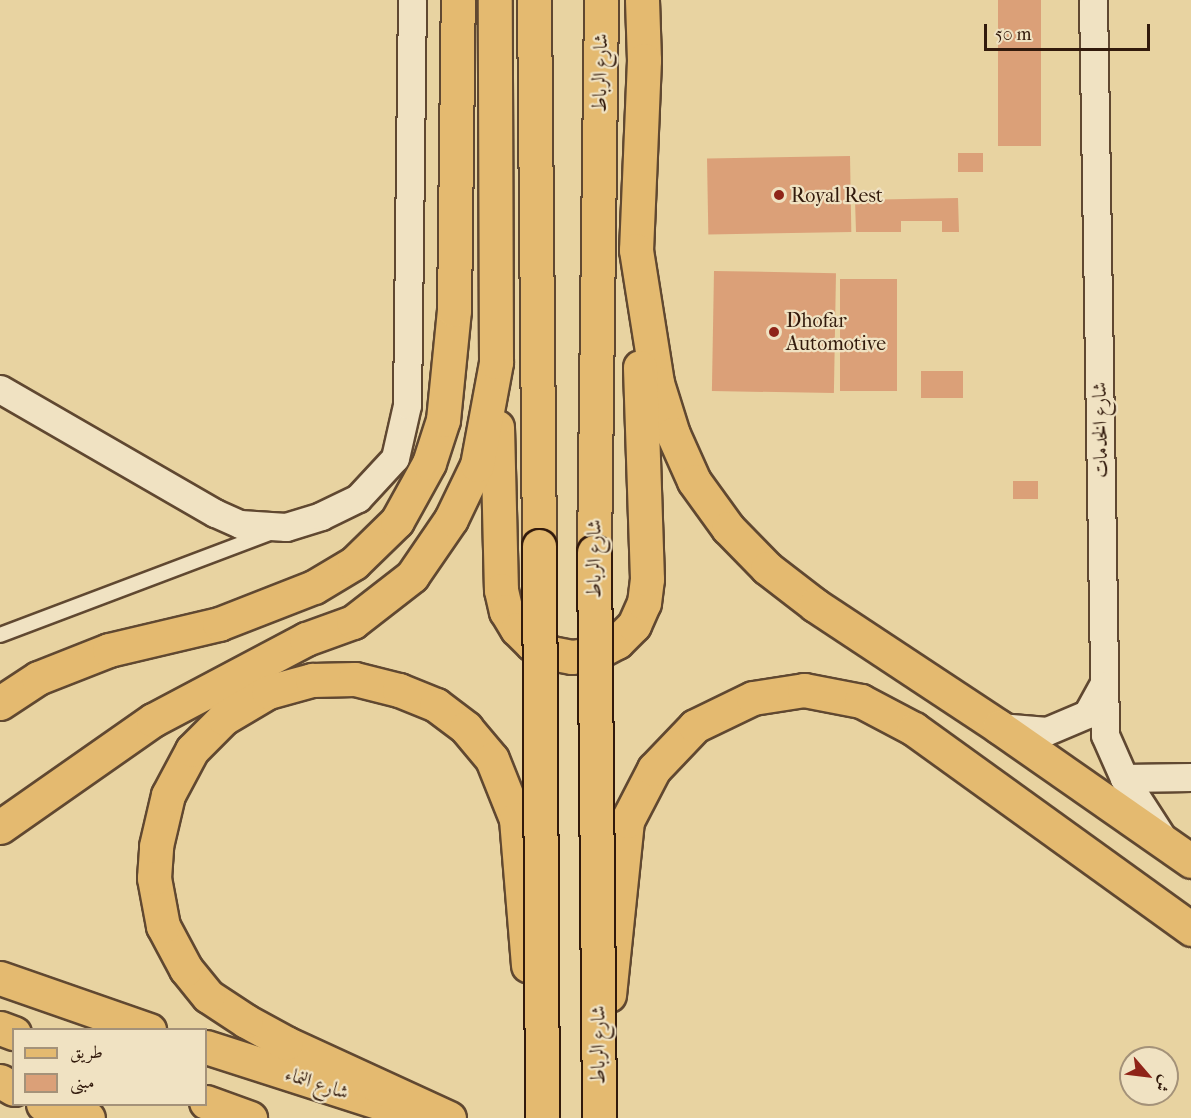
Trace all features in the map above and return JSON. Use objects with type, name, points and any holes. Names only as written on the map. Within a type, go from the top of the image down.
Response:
[{"type":"main road","points":[[0,703],[38,678],[109,650],[219,624],[314,586],[336,575],[376,544],[397,521],[429,463],[442,420],[454,310],[458,0]]},
{"type":"main road","points":[[495,0],[496,362],[501,590],[506,611],[517,629],[532,644],[551,653],[572,657],[596,653],[617,642],[634,625],[644,603],[647,579],[636,250],[644,60],[642,0]]},
{"type":"main road","points":[[534,0],[542,1118]]},
{"type":"main road","name":"شارع الرباط","points":[[599,1108],[594,552],[601,0]]},
{"type":"main road","points":[[644,60],[653,0]]},
{"type":"main road","points":[[636,250],[657,383],[673,434],[694,481],[728,528],[767,568],[816,605],[999,727],[1178,852]]},
{"type":"main road","points":[[0,827],[153,720],[306,639],[353,622],[412,576],[451,519],[477,465],[496,362]]},
{"type":"main road","points":[[449,1118],[286,1043],[208,996],[186,969],[163,926],[154,878],[156,846],[168,795],[192,750],[224,718],[268,692],[312,680],[355,679],[399,690],[436,705],[465,728],[492,759],[516,819],[542,1118]]},
{"type":"main road","points":[[599,1108],[627,822],[654,769],[695,726],[753,698],[804,690],[861,701],[914,729],[1191,929]]},
{"type":"main road","points":[[0,978],[146,1028]]},
{"type":"main road","name":"شارع النماء","points":[[207,1047],[428,1118]]},
{"type":"main road","points":[[207,1102],[250,1118]]},
{"type":"main road","points":[[47,1106],[88,1118]]},
{"type":"street","points":[[0,389],[215,513],[240,524],[286,527],[321,516],[358,498],[394,458],[407,405],[412,0]]},
{"type":"street","name":"شارع الخدمات","points":[[1093,0],[1105,735],[1124,778],[1178,852]]},
{"type":"street","points":[[999,727],[1047,731],[1087,714],[1103,685]]},
{"type":"street","points":[[1124,778],[1191,777]]},
{"type":"lane","points":[[0,635],[286,527]]},
{"type":"building","points":[[998,0],[1041,0],[1041,146],[998,146]]},
{"type":"building","points":[[958,153],[983,153],[983,172],[958,172]]},
{"type":"building","name":"Royal Rest","points":[[850,156],[851,232],[708,234],[707,158]]},
{"type":"building","points":[[958,198],[959,232],[942,232],[942,221],[901,221],[901,232],[856,232],[855,200]]},
{"type":"building","name":"Dhofar Automotive","points":[[714,271],[836,273],[834,393],[712,391]]},
{"type":"building","points":[[840,279],[897,279],[897,391],[840,391]]},
{"type":"building","points":[[921,371],[963,371],[963,398],[921,398]]},
{"type":"building","points":[[1013,481],[1038,481],[1038,499],[1013,499]]},
{"type":"place","name":"Royal Rest","points":[[779,195]]},
{"type":"place","name":"Dhofar Automotive","points":[[774,332]]}]
